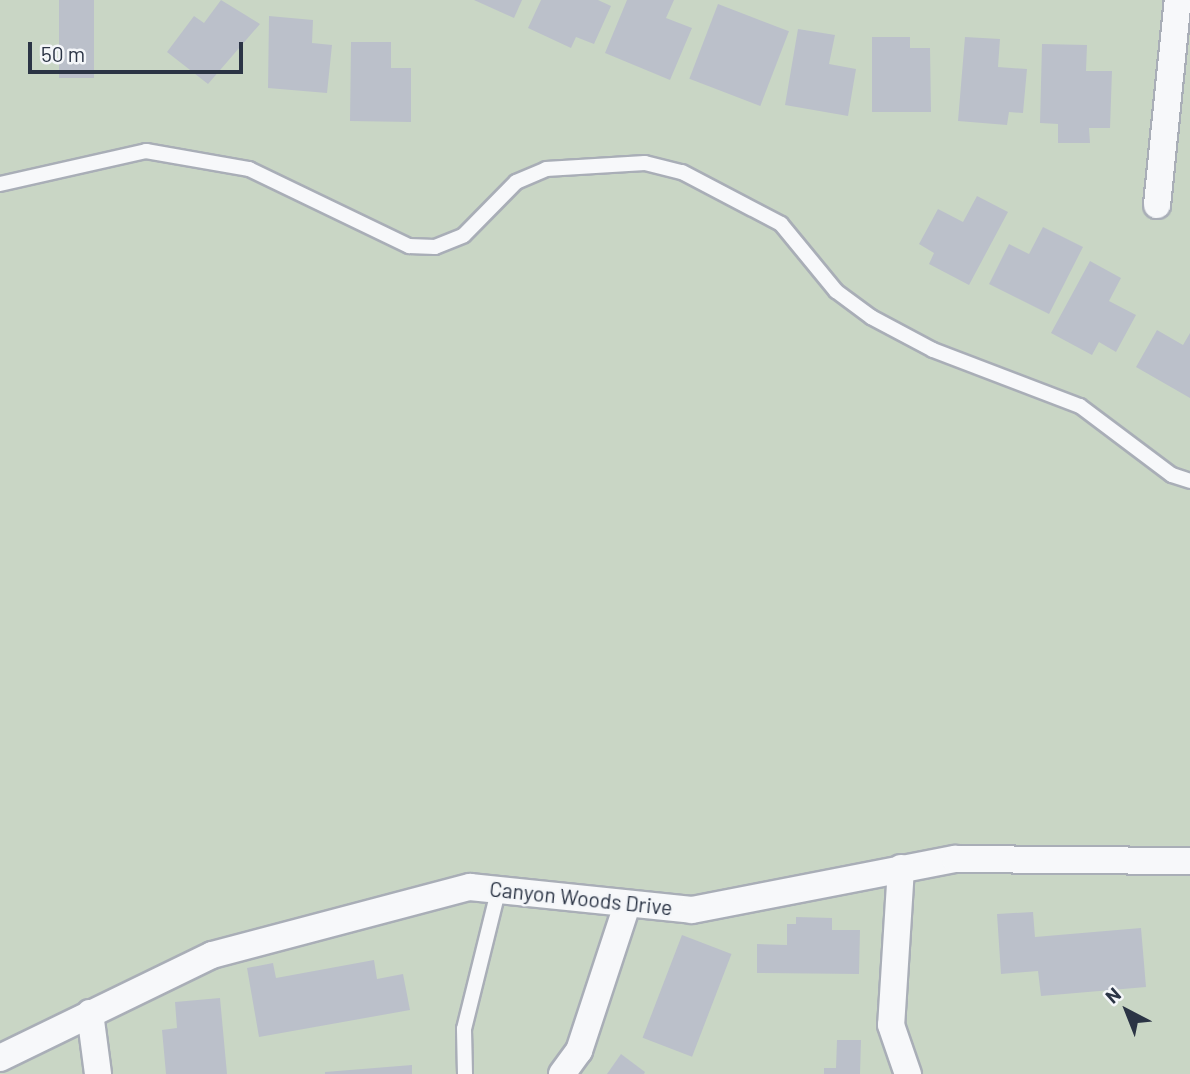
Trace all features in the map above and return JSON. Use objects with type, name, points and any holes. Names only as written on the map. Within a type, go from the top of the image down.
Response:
[{"type":"street","points":[[1157,205],[1178,0]]},
{"type":"street","name":"Canyon Woods Drive","points":[[0,1058],[212,955],[384,905],[470,887],[692,910],[955,859],[1190,861]]},
{"type":"street","points":[[901,868],[891,1026],[908,1074]]},
{"type":"street","points":[[562,1074],[579,1051],[627,905]]},
{"type":"street","points":[[90,1013],[98,1074]]},
{"type":"lane","points":[[0,184],[146,151],[249,169],[409,246],[435,247],[464,235],[516,181],[546,169],[645,163],[682,172],[781,224],[836,291],[871,317],[933,350],[1080,406],[1172,475],[1190,481]]},
{"type":"lane","points":[[465,1074],[464,1029],[499,888]]},
{"type":"green space","points":[[0,0],[1190,0],[1190,1074],[0,1074]]},
{"type":"building","points":[[59,0],[94,0],[94,78],[59,78]]},
{"type":"building","points":[[221,0],[260,24],[208,84],[167,52],[194,16],[204,23]]},
{"type":"building","points":[[474,0],[522,0],[514,18]]},
{"type":"building","points":[[541,0],[598,0],[611,6],[594,44],[576,37],[571,48],[528,28]]},
{"type":"building","points":[[627,0],[674,0],[666,18],[692,28],[670,80],[605,53]]},
{"type":"building","points":[[718,4],[789,31],[760,106],[689,79]]},
{"type":"building","points":[[269,16],[313,20],[312,43],[332,45],[327,93],[268,88]]},
{"type":"building","points":[[798,29],[835,35],[829,64],[856,69],[848,116],[785,105]]},
{"type":"building","points":[[872,37],[910,37],[910,48],[930,48],[931,112],[872,112]]},
{"type":"building","points":[[965,37],[1000,39],[998,67],[1027,69],[1023,113],[1009,112],[1007,125],[958,121]]},
{"type":"building","points":[[351,42],[391,42],[391,68],[411,68],[411,122],[350,121]]},
{"type":"building","points":[[1042,44],[1087,45],[1086,71],[1112,71],[1110,128],[1089,128],[1090,143],[1058,143],[1058,124],[1040,123]]},
{"type":"building","points":[[977,196],[1008,212],[969,285],[929,264],[934,253],[919,244],[938,209],[963,222]]},
{"type":"building","points":[[1043,227],[1083,247],[1049,314],[989,284],[1009,244],[1029,254]]},
{"type":"building","points":[[1090,261],[1121,278],[1109,301],[1136,315],[1116,352],[1099,342],[1092,355],[1051,333]]},
{"type":"building","points":[[1157,330],[1183,345],[1190,333],[1190,398],[1136,367]]},
{"type":"building","points":[[1033,912],[1035,937],[1141,928],[1146,987],[1041,996],[1038,971],[1001,974],[997,914]]},
{"type":"building","points":[[796,917],[832,918],[832,930],[860,930],[859,974],[757,973],[757,944],[787,945],[787,924],[796,924]]},
{"type":"building","points":[[682,935],[731,954],[692,1057],[643,1038]]},
{"type":"building","points":[[374,960],[377,979],[403,974],[410,1010],[259,1037],[247,968],[273,963],[276,978]]},
{"type":"building","points":[[220,998],[227,1074],[166,1074],[162,1030],[177,1028],[175,1002]]},
{"type":"building","points":[[837,1040],[861,1040],[860,1074],[824,1074],[824,1068],[836,1068]]},
{"type":"building","points":[[621,1054],[645,1072],[644,1074],[607,1074]]},
{"type":"building","points":[[412,1065],[412,1074],[325,1074],[325,1072]]}]
